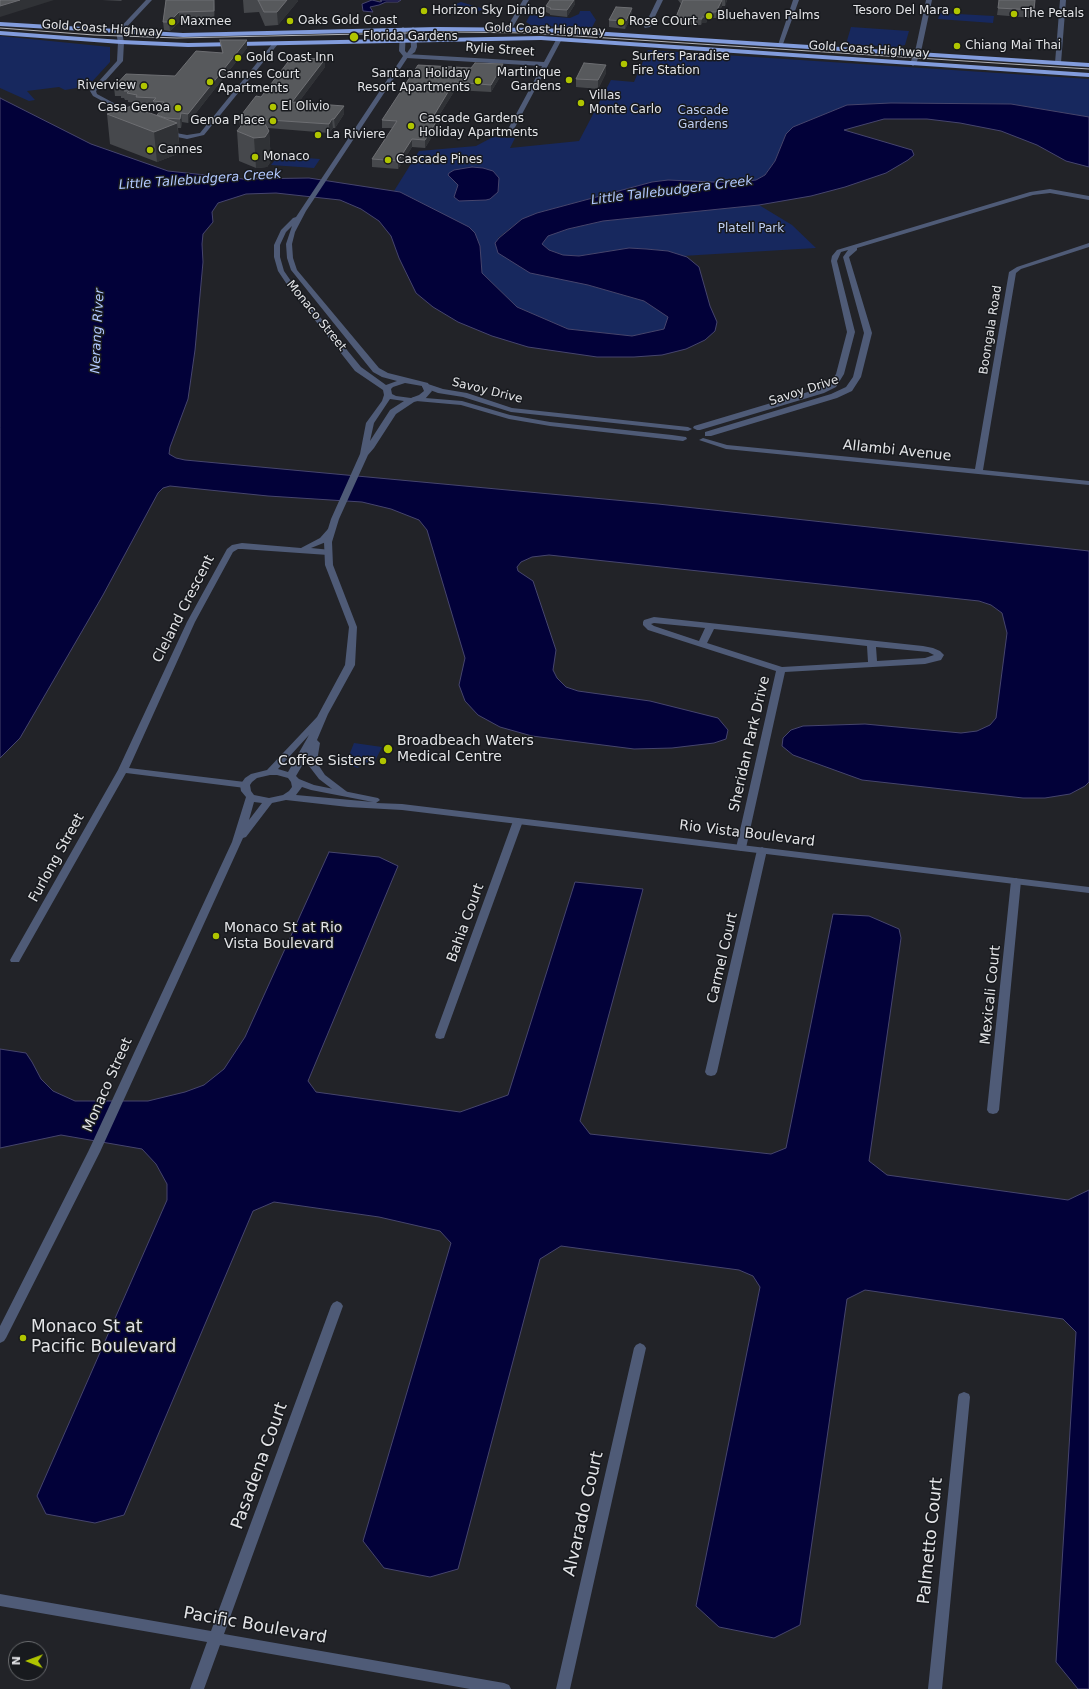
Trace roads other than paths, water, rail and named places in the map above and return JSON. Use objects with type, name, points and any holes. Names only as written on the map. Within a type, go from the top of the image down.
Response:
[{"type":"highway","name":"Gold Coast Highway","points":[[0,24],[119,32],[202,35],[403,29],[509,29],[780,44],[1089,65]]},
{"type":"highway","name":"Gold Coast Highway","points":[[0,33],[121,42],[195,45],[508,38],[559,39],[1089,75]]},
{"type":"street","points":[[137,118],[94,93],[96,87],[120,61],[121,42],[119,32],[149,0]]},
{"type":"street","points":[[509,29],[526,0]]},
{"type":"street","points":[[647,27],[660,0]]},
{"type":"street","points":[[780,44],[796,0]]},
{"type":"street","points":[[913,64],[917,54],[929,0]]},
{"type":"street","points":[[1058,63],[1063,0]]},
{"type":"street","points":[[403,29],[402,51],[406,56]]},
{"type":"street","points":[[413,29],[413,40]]},
{"type":"street","points":[[510,132],[559,39]]},
{"type":"street","name":"Monaco Street","points":[[405,381],[385,375],[376,370],[294,270],[290,258],[289,244],[292,232],[303,211],[325,176],[406,56],[412,52],[413,40]]},
{"type":"street","points":[[158,129],[173,136],[192,137],[202,134],[275,44]]},
{"type":"street","name":"Rylie Street","points":[[406,56],[545,64]]},
{"type":"street","name":"Savoy Drive","points":[[405,381],[412,381],[441,391],[464,395],[511,410],[529,413],[688,429],[697,428],[821,391],[833,385],[840,374],[851,332],[834,261],[835,256],[839,252],[1040,191],[1066,193],[1089,198]]},
{"type":"street","name":"Monaco Street","points":[[303,211],[284,231],[277,245],[277,257],[281,271],[290,285],[358,369],[387,392]]},
{"type":"street","name":"Savoy Drive","points":[[387,392],[394,398],[462,403],[509,417],[550,424],[683,439],[694,442],[734,426],[834,396],[849,389],[857,377],[868,334],[846,257],[848,253],[860,245]]},
{"type":"street","name":"Boongala Road","points":[[979,472],[1010,281],[1013,272],[1019,268],[1089,245]]},
{"type":"street","points":[[352,360],[366,358]]},
{"type":"street","points":[[301,549],[323,540],[330,531],[364,454],[370,423],[386,401],[387,392],[390,385],[405,381]]},
{"type":"street","points":[[364,454],[370,448],[393,412],[426,394],[428,388],[425,385]]},
{"type":"street","points":[[726,419],[734,426]]},
{"type":"street","points":[[697,428],[706,437]]},
{"type":"street","points":[[683,439],[680,437],[680,433],[688,429]]},
{"type":"street","name":"Allambi Avenue","points":[[706,437],[726,447],[1089,483]]},
{"type":"street","points":[[293,778],[278,772],[270,772],[254,776],[248,780],[245,785],[246,792],[251,797],[269,801],[286,798],[293,793],[296,787],[293,778],[323,714],[350,665],[353,628],[332,575],[328,552],[330,531]]},
{"type":"street","name":"Cleland Crescent","points":[[122,770],[192,622],[230,551],[235,547],[242,546],[328,552]]},
{"type":"street","name":"Sheridan Park Drive","points":[[654,620],[871,644],[930,650],[939,655],[938,658],[925,661],[781,670],[651,628],[647,625],[647,622],[654,620]]},
{"type":"street","points":[[701,645],[711,626]]},
{"type":"street","points":[[871,644],[873,664]]},
{"type":"street","name":"Sheridan Park Drive","points":[[740,848],[781,670]]},
{"type":"street","points":[[270,772],[323,714]]},
{"type":"street","points":[[312,740],[315,743],[313,755],[314,766],[322,777],[343,794]]},
{"type":"street","points":[[122,770],[245,785]]},
{"type":"street","name":"Furlong Street","points":[[15,960],[122,770]]},
{"type":"street","name":"Rio Vista Boulevard","points":[[293,778],[311,787],[402,807]]},
{"type":"street","name":"Monaco Street","points":[[0,1338],[94,1152],[237,842],[251,797]]},
{"type":"street","name":"Rio Vista Boulevard","points":[[286,798],[402,807],[1089,890]]},
{"type":"street","name":"Monaco Street","points":[[237,842],[269,801]]},
{"type":"street","name":"Bahia Court","points":[[440,1035],[518,821]]},
{"type":"street","name":"Carmel Court","points":[[711,1072],[762,850]]},
{"type":"street","name":"Mexicali Court","points":[[993,1110],[1016,882]]},
{"type":"street","name":"Pasadena Court","points":[[197,1689],[337,1306]]},
{"type":"street","name":"Alvarado Court","points":[[563,1689],[640,1348]]},
{"type":"street","name":"Palmetto Court","points":[[935,1689],[964,1397]]},
{"type":"street","name":"Pacific Boulevard","points":[[0,1600],[504,1689]]},
{"type":"water","points":[[372,0],[380,2],[382,1],[380,0],[401,0],[398,2],[386,2],[370,7],[373,12],[363,11],[362,4]]},
{"type":"water","points":[[0,98],[91,144],[168,171],[243,179],[309,178],[400,192],[469,227],[475,233],[480,246],[482,273],[517,307],[568,329],[632,336],[664,329],[668,317],[644,301],[588,285],[530,273],[498,253],[495,243],[522,219],[537,213],[652,182],[668,180],[735,183],[756,180],[765,175],[775,161],[786,134],[793,127],[847,105],[891,103],[1011,104],[1089,117],[1089,167],[1066,161],[1037,145],[1001,131],[960,123],[927,119],[884,119],[844,130],[912,150],[914,155],[886,173],[845,187],[811,196],[759,205],[603,221],[568,229],[548,236],[542,244],[549,250],[563,255],[579,256],[629,248],[646,249],[668,251],[687,257],[699,267],[710,306],[717,322],[715,331],[705,340],[686,349],[662,355],[597,357],[528,347],[492,336],[458,322],[433,307],[416,293],[399,258],[391,236],[379,221],[361,209],[340,200],[276,193],[246,194],[218,203],[212,212],[213,222],[203,234],[203,262],[195,350],[188,399],[170,447],[169,454],[176,458],[185,460],[658,504],[1089,551],[1089,782],[1085,786],[1070,794],[1045,798],[1023,798],[862,780],[793,755],[782,746],[783,738],[791,730],[803,726],[865,724],[961,733],[977,731],[990,725],[996,718],[1007,633],[1002,613],[991,605],[979,601],[549,555],[532,557],[521,562],[517,567],[518,571],[533,581],[556,650],[553,670],[557,678],[566,687],[578,691],[650,701],[718,718],[728,730],[726,739],[714,743],[672,748],[634,749],[532,736],[500,727],[478,715],[465,701],[459,685],[465,658],[427,530],[419,520],[391,509],[362,502],[268,496],[170,486],[163,488],[158,493],[103,595],[20,738],[0,758]]},
{"type":"water","points":[[472,167],[493,171],[499,178],[498,192],[490,199],[459,201],[454,197],[458,185],[448,175],[449,173],[454,170]]},
{"type":"water","points":[[329,852],[379,857],[398,866],[308,1081],[316,1092],[460,1112],[508,1095],[575,882],[643,889],[580,1121],[590,1134],[771,1154],[786,1148],[833,914],[869,916],[899,929],[901,938],[869,1161],[887,1175],[1068,1200],[1089,1190],[1089,1689],[1078,1689],[1056,1662],[1076,1332],[1063,1319],[865,1290],[847,1299],[800,1625],[774,1638],[719,1627],[696,1606],[760,1287],[753,1276],[739,1270],[561,1246],[540,1259],[458,1569],[430,1577],[384,1568],[363,1541],[451,1243],[440,1231],[379,1217],[274,1202],[253,1211],[124,1515],[95,1523],[46,1514],[37,1496],[167,1200],[167,1184],[156,1164],[142,1149],[61,1135],[0,1148],[0,1049],[26,1053],[41,1079],[53,1091],[75,1101],[148,1101],[185,1092],[204,1085],[224,1069],[245,1037]]},
{"type":"tram line","points":[[0,28],[94,35],[177,38],[453,32],[529,33],[1089,69]]},
{"type":"place","name":"Horizon Sky Dining","points":[[424,11]]},
{"type":"place","name":"Tesoro Del Mara","points":[[957,11]]},
{"type":"place","name":"The Petals","points":[[1014,14]]},
{"type":"place","name":"Bluehaven Palms","points":[[709,16]]},
{"type":"place","name":"Oaks Gold Coast","points":[[290,21]]},
{"type":"place","name":"Maxmee","points":[[172,22]]},
{"type":"place","name":"Rose COurt","points":[[621,22]]},
{"type":"place","name":"Florida Gardens","points":[[354,37]]},
{"type":"place","name":"Chiang Mai Thai","points":[[957,46]]},
{"type":"place","name":"Gold Coast Inn","points":[[238,58]]},
{"type":"place","name":"Surfers Paradise Fire Station","points":[[624,64]]},
{"type":"place","name":"Martinique Gardens","points":[[569,80]]},
{"type":"place","name":"Santana Holiday Resort Apartments","points":[[478,81]]},
{"type":"place","name":"Cannes Court Apartments","points":[[210,82]]},
{"type":"place","name":"Riverview","points":[[144,86]]},
{"type":"place","name":"Villas Monte Carlo","points":[[581,103]]},
{"type":"place","name":"El Olivio","points":[[273,107]]},
{"type":"place","name":"Casa Genoa","points":[[178,108]]},
{"type":"place","name":"Genoa Place","points":[[273,121]]},
{"type":"place","name":"Cascade Gardens Holiday Apartments","points":[[411,126]]},
{"type":"place","name":"La Riviere","points":[[318,135]]},
{"type":"place","name":"Cannes","points":[[150,150]]},
{"type":"place","name":"Monaco","points":[[255,157]]},
{"type":"place","name":"Cascade Pines","points":[[388,160]]},
{"type":"place","name":"Broadbeach Waters Medical Centre","points":[[388,749]]},
{"type":"place","name":"Coffee Sisters","points":[[383,761]]},
{"type":"place","name":"Monaco St at Rio Vista Boulevard","points":[[216,936]]},
{"type":"place","name":"Monaco St at Pacific Boulevard","points":[[23,1338]]},
{"type":"park label","name":"Cascade Gardens","points":[[703,118]]},
{"type":"park label","name":"Platell Park","points":[[751,229]]},
{"type":"water label","name":"Little Tallebudgera Creek","points":[[200,180]]},
{"type":"water label","name":"Little Tallebudgera Creek","points":[[672,191]]},
{"type":"water label","name":"Nerang River","points":[[98,331]]}]
